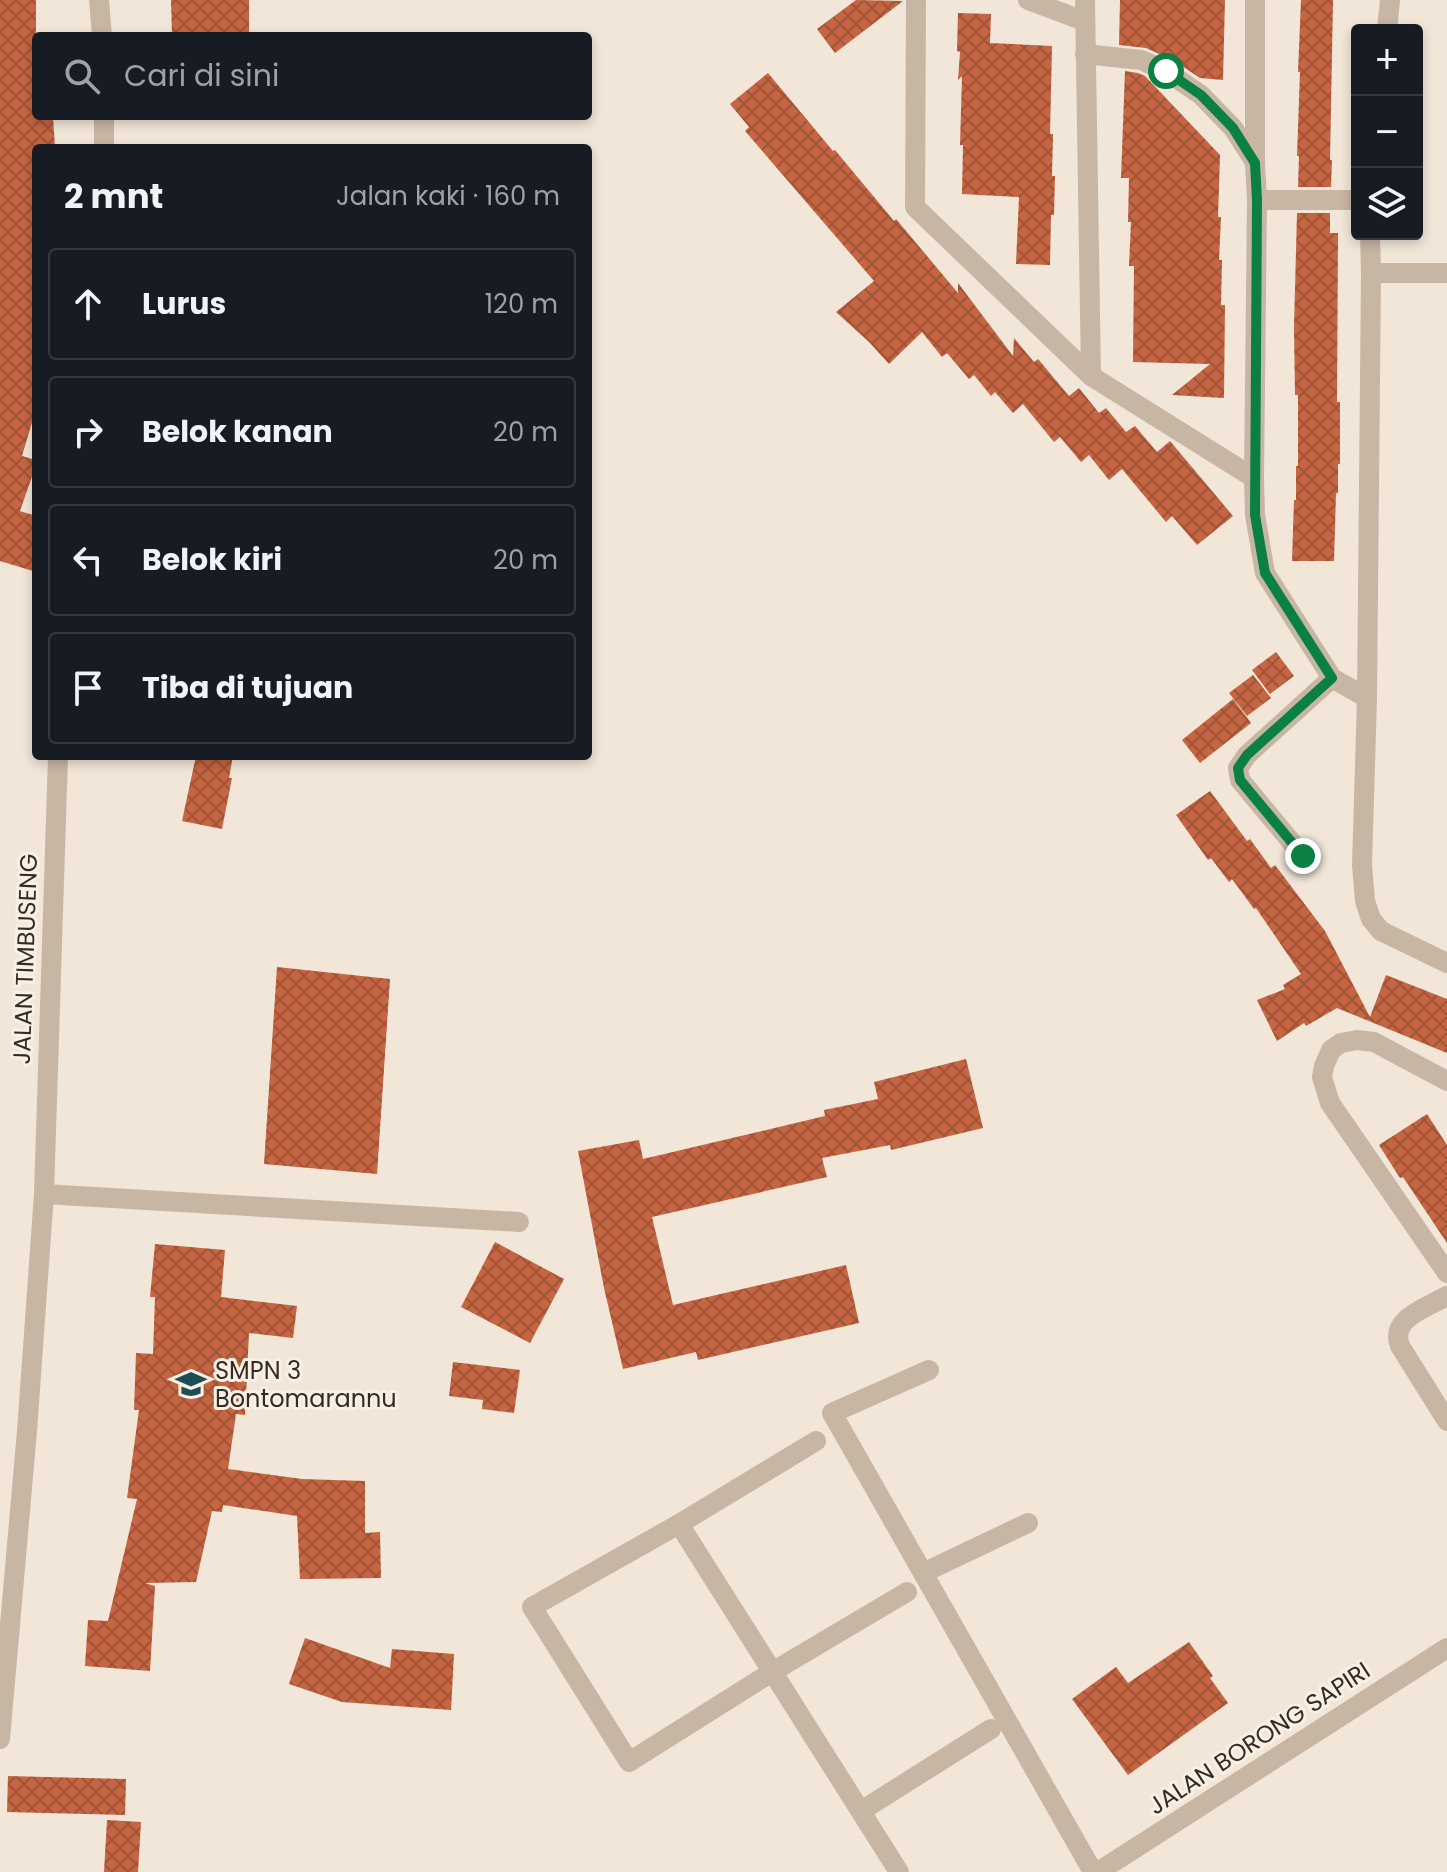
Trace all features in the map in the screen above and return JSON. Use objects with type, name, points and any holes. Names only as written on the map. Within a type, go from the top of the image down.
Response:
[{"type":"street","points":[[99,0],[102,32]]},
{"type":"street","points":[[916,0],[915,207],[1091,376],[1254,478]]},
{"type":"street","points":[[1028,0],[1084,10],[1091,376]]},
{"type":"street","points":[[1255,0],[1255,515],[1265,573],[1332,678],[1367,698]]},
{"type":"street","points":[[1388,24],[1390,0]]},
{"type":"street","points":[[1085,54],[1141,60],[1166,71],[1201,95],[1233,128],[1255,163]]},
{"type":"street","points":[[104,120],[104,144]]},
{"type":"street","points":[[1257,200],[1351,200]]},
{"type":"street","points":[[1370,240],[1367,698],[1362,865],[1365,901],[1371,919],[1381,931],[1447,963]]},
{"type":"street","points":[[1371,273],[1447,273]]},
{"type":"street","points":[[1303,856],[1240,780],[1238,768],[1247,755],[1332,678]]},
{"type":"street","name":"JALAN TIMBUSENG","points":[[0,1739],[44,1194],[58,760]]},
{"type":"street","points":[[1447,1081],[1374,1042],[1357,1040],[1341,1043],[1331,1050],[1322,1077],[1330,1103],[1447,1273]]},
{"type":"street","points":[[44,1194],[519,1222]]},
{"type":"street","points":[[1447,1296],[1407,1318],[1399,1327],[1397,1339],[1447,1421]]},
{"type":"street","points":[[929,1370],[832,1413],[1096,1872]]},
{"type":"street","points":[[816,1441],[679,1524],[532,1607],[629,1762],[907,1592]]},
{"type":"street","points":[[923,1573],[1028,1523]]},
{"type":"street","points":[[679,1524],[899,1872]]},
{"type":"street","name":"JALAN BORONG SAPIRI","points":[[1096,1872],[1447,1648]]},
{"type":"street","points":[[861,1811],[991,1729]]},
{"type":"building","points":[[0,0],[36,0],[36,32],[32,32],[32,120],[53,120],[55,144],[32,144],[32,422],[22,456],[32,459],[32,476],[20,511],[32,515],[32,571],[0,561]]},
{"type":"building","points":[[171,0],[249,0],[249,32],[172,32]]},
{"type":"building","points":[[856,0],[903,1],[835,53],[817,29]]},
{"type":"building","points":[[1120,0],[1225,0],[1223,80],[1200,78],[1173,60],[1146,48],[1119,45]]},
{"type":"building","points":[[1301,0],[1333,0],[1331,187],[1298,187]]},
{"type":"building","points":[[958,13],[991,14],[990,43],[1052,46],[1050,134],[1053,134],[1052,176],[1055,176],[1050,265],[1016,264],[1019,197],[962,194],[962,76],[958,80]]},
{"type":"building","points":[[1125,71],[1145,76],[1220,155],[1218,217],[1221,217],[1221,305],[1225,305],[1224,398],[1172,395],[1210,364],[1133,362],[1134,266],[1129,266],[1129,178],[1121,178]]},
{"type":"building","points":[[768,73],[958,293],[958,283],[1013,356],[1014,338],[1034,362],[1038,359],[1069,396],[1079,388],[1099,413],[1106,408],[1126,432],[1135,426],[1157,452],[1170,441],[1233,516],[1197,545],[1172,516],[1166,522],[1122,469],[1109,480],[1089,455],[1081,462],[1060,437],[1054,442],[1023,404],[1013,413],[995,392],[991,396],[974,375],[969,379],[947,353],[942,357],[922,332],[889,364],[836,312],[874,281],[745,131],[749,127],[730,104]]},
{"type":"building","points":[[1297,213],[1330,213],[1330,233],[1338,233],[1337,402],[1340,402],[1340,464],[1334,561],[1292,561],[1298,466],[1294,327]]},
{"type":"building","points":[[1276,652],[1294,676],[1270,694],[1252,670]]},
{"type":"building","points":[[1253,675],[1271,698],[1247,716],[1229,693]]},
{"type":"building","points":[[1233,699],[1251,723],[1200,763],[1182,740]]},
{"type":"building","points":[[195,760],[232,760],[222,829],[182,821]]},
{"type":"building","points":[[1210,791],[1247,841],[1250,839],[1271,868],[1275,865],[1325,931],[1370,1017],[1386,975],[1447,999],[1447,1053],[1337,1008],[1306,1026],[1304,1023],[1277,1041],[1257,1000],[1285,989],[1283,985],[1301,974],[1256,908],[1232,879],[1229,882],[1211,858],[1208,860],[1176,815]]},
{"type":"building","points":[[277,967],[390,979],[377,1174],[264,1164]]},
{"type":"building","points":[[966,1059],[983,1128],[891,1150],[890,1145],[822,1158],[827,1177],[652,1217],[673,1305],[846,1265],[859,1323],[698,1360],[696,1352],[623,1369],[578,1151],[639,1140],[643,1159],[825,1116],[824,1110],[878,1099],[874,1082]]},
{"type":"building","points":[[1427,1114],[1447,1145],[1447,1243],[1379,1145]]},
{"type":"building","points":[[495,1242],[564,1279],[530,1343],[461,1307]]},
{"type":"building","points":[[155,1244],[225,1250],[221,1297],[297,1306],[293,1338],[249,1333],[245,1415],[236,1414],[228,1469],[302,1479],[365,1481],[365,1533],[380,1532],[381,1578],[300,1579],[297,1516],[223,1505],[222,1512],[212,1511],[196,1582],[145,1583],[155,1586],[150,1671],[85,1666],[88,1620],[108,1621],[137,1499],[127,1498],[139,1410],[134,1410],[136,1353],[153,1354],[155,1297],[150,1297]]},
{"type":"building","points":[[453,1362],[520,1370],[514,1413],[482,1409],[483,1400],[449,1396]]},
{"type":"building","points":[[305,1638],[390,1668],[392,1649],[454,1654],[451,1710],[342,1702],[289,1684]]},
{"type":"building","points":[[1189,1642],[1228,1703],[1128,1775],[1072,1699],[1116,1667],[1128,1683]]},
{"type":"building","points":[[8,1776],[126,1779],[125,1815],[7,1812]]},
{"type":"building","points":[[107,1820],[141,1822],[138,1872],[104,1872]]},
{"type":"place","name":"SMPN 3 Bontomarannu","points":[[191,1384]]},
{"type":"route","points":[[1166,71],[1201,95],[1233,128],[1255,163],[1255,515],[1265,573],[1332,678],[1247,755],[1238,768],[1240,780],[1303,856]]}]
